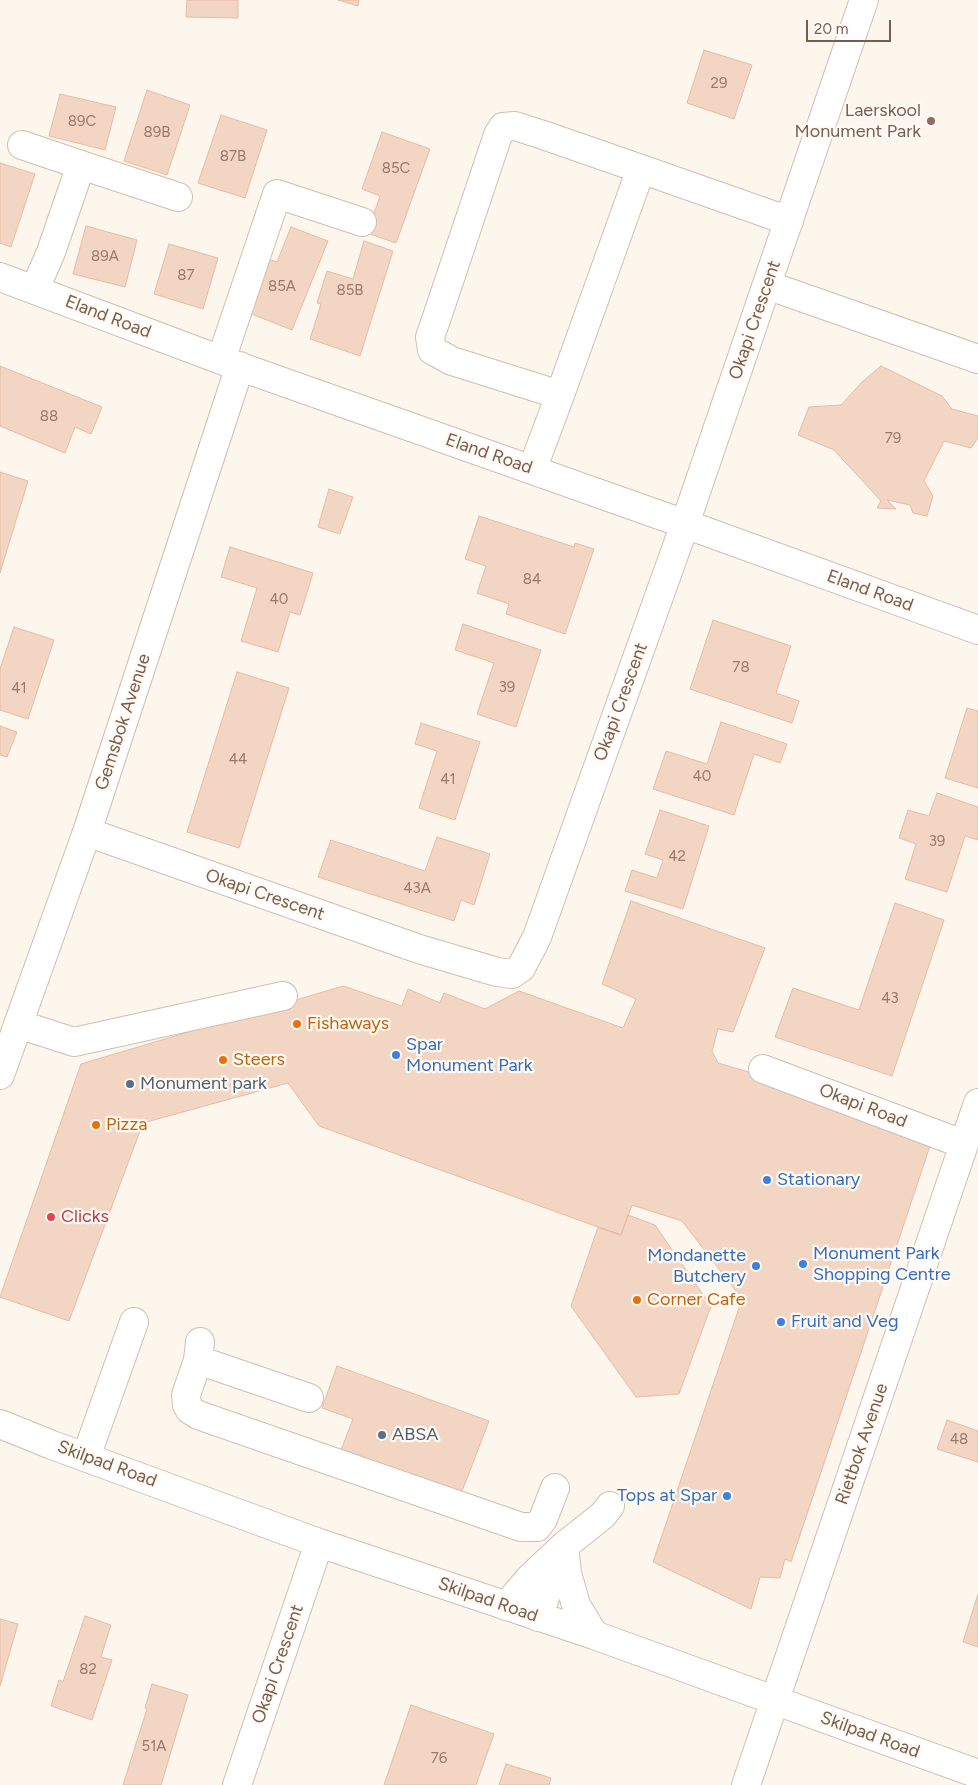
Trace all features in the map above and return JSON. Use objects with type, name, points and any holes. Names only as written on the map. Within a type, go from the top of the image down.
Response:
[{"type":"street","name":"Okapi Crescent","points":[[87,832],[419,949],[498,972],[516,972],[521,968],[534,945],[685,524],[864,0]]},
{"type":"street","points":[[560,395],[452,361],[432,350],[430,337],[498,135],[503,128],[515,126],[789,220]]},
{"type":"street","points":[[22,145],[178,197]]},
{"type":"street","points":[[35,289],[81,165]]},
{"type":"street","points":[[532,470],[641,169]]},
{"type":"street","name":"Gemsbok Avenue","points":[[0,1075],[87,832],[230,363],[278,194],[362,222]]},
{"type":"street","name":"Eland Road","points":[[0,277],[230,363],[978,630]]},
{"type":"street","points":[[767,285],[978,359]]},
{"type":"street","points":[[18,1024],[74,1042],[283,996]]},
{"type":"street","name":"Okapi Road","points":[[763,1069],[963,1144]]},
{"type":"street","name":"Rietbok Avenue","points":[[746,1785],[978,1103]]},
{"type":"street","points":[[86,1457],[134,1322]]},
{"type":"street","points":[[309,1398],[199,1351],[186,1396],[186,1405],[198,1415],[521,1527],[537,1527],[543,1519],[555,1488]]},
{"type":"street","name":"Skilpad Road","points":[[0,1424],[319,1543],[594,1635],[978,1774]]},
{"type":"street","points":[[506,1606],[529,1579],[564,1546],[603,1515],[610,1506]]},
{"type":"street","name":"Okapi Crescent","points":[[237,1785],[319,1543]]},
{"type":"street","points":[[538,1617],[564,1546]]},
{"type":"street","points":[[564,1546],[567,1573],[576,1605],[594,1635]]},
{"type":"building","points":[[187,0],[238,0],[238,18],[186,17]]},
{"type":"building","points":[[338,0],[359,0],[358,6]]},
{"type":"building","points":[[704,50],[752,65],[734,119],[687,103]]},
{"type":"building","points":[[147,90],[190,105],[167,175],[124,161]]},
{"type":"building","points":[[60,94],[116,107],[105,150],[49,136]]},
{"type":"building","points":[[221,115],[267,130],[245,198],[198,183]]},
{"type":"building","points":[[382,132],[430,149],[396,243],[367,233],[380,196],[362,189]]},
{"type":"building","points":[[0,163],[35,174],[11,247],[0,243]]},
{"type":"building","points":[[86,226],[137,240],[125,287],[73,274]]},
{"type":"building","points":[[291,227],[328,241],[292,330],[244,311],[265,258],[277,262]]},
{"type":"building","points":[[364,241],[393,251],[360,356],[310,339],[321,304],[317,303],[327,271],[353,279]]},
{"type":"building","points":[[169,244],[218,258],[203,309],[154,294]]},
{"type":"building","points":[[0,366],[102,407],[91,434],[75,427],[65,453],[0,426]]},
{"type":"building","points":[[881,366],[942,396],[952,409],[978,416],[978,438],[971,448],[944,441],[924,481],[933,496],[927,516],[913,513],[910,505],[887,500],[896,509],[877,508],[881,501],[834,450],[798,435],[809,407],[841,405],[862,382]]},
{"type":"building","points":[[0,472],[28,481],[0,573]]},
{"type":"building","points":[[329,489],[353,497],[340,534],[318,527]]},
{"type":"building","points":[[479,516],[574,547],[575,543],[594,549],[565,634],[506,614],[509,604],[477,593],[486,566],[465,559]]},
{"type":"building","points":[[230,547],[313,573],[300,615],[290,612],[278,652],[241,641],[257,588],[221,577]]},
{"type":"building","points":[[713,620],[791,646],[776,693],[799,701],[792,723],[690,689]]},
{"type":"building","points":[[463,624],[541,650],[516,727],[477,714],[494,663],[455,650]]},
{"type":"building","points":[[14,627],[54,640],[28,719],[0,710],[0,669]]},
{"type":"building","points":[[237,672],[289,688],[239,848],[187,832]]},
{"type":"building","points":[[967,708],[978,711],[978,788],[945,778]]},
{"type":"building","points":[[721,722],[787,744],[780,763],[754,754],[734,815],[653,789],[666,751],[707,764]]},
{"type":"building","points":[[421,723],[480,742],[455,820],[419,808],[437,751],[415,744]]},
{"type":"building","points":[[0,726],[17,732],[7,757],[0,755]]},
{"type":"building","points":[[937,793],[978,807],[978,840],[965,836],[947,892],[905,879],[916,844],[899,838],[908,810],[929,816]]},
{"type":"building","points":[[660,810],[709,826],[683,909],[625,891],[632,870],[657,878],[663,860],[645,854]]},
{"type":"building","points":[[437,837],[490,854],[474,905],[461,900],[454,921],[318,877],[331,840],[425,871]]},
{"type":"building","name":"Monument Park Shopping Centre","points":[[631,901],[765,948],[733,1032],[718,1029],[712,1051],[718,1063],[752,1073],[932,1140],[791,1562],[785,1559],[780,1578],[760,1577],[751,1609],[653,1562],[742,1299],[682,1221],[632,1205],[621,1235],[598,1227],[319,1126],[288,1083],[143,1123],[69,1321],[0,1297],[81,1064],[343,986],[402,1006],[408,989],[440,1003],[444,993],[485,1009],[519,991],[623,1028],[636,999],[602,984]]},
{"type":"building","points":[[895,903],[944,920],[892,1076],[775,1037],[793,988],[859,1010]]},
{"type":"building","points":[[628,1215],[655,1225],[711,1306],[679,1394],[636,1397],[571,1306],[598,1227],[621,1235]]},
{"type":"building","points":[[337,1366],[489,1421],[461,1494],[341,1450],[353,1419],[322,1408]]},
{"type":"building","points":[[947,1420],[978,1431],[978,1462],[937,1449]]},
{"type":"building","points":[[978,1594],[978,1647],[963,1642]]},
{"type":"building","points":[[85,1616],[111,1625],[101,1657],[112,1660],[92,1720],[51,1706],[59,1680],[63,1682]]},
{"type":"building","points":[[0,1619],[18,1624],[0,1686]]},
{"type":"building","points":[[152,1684],[188,1695],[161,1785],[123,1785],[147,1709],[145,1708]]},
{"type":"building","points":[[411,1705],[494,1734],[476,1785],[384,1785]]},
{"type":"building","points":[[506,1764],[551,1778],[549,1785],[499,1785]]},
{"type":"place","name":"Laerskool Monument Park","points":[[931,121]]},
{"type":"place","name":"Fishaways","points":[[297,1024]]},
{"type":"place","name":"Spar Monument Park","points":[[396,1055]]},
{"type":"place","name":"Steers","points":[[223,1060]]},
{"type":"place","name":"Monument park","points":[[130,1084]]},
{"type":"place","name":"Pizza","points":[[96,1125]]},
{"type":"place","name":"Stationary","points":[[767,1180]]},
{"type":"place","name":"Clicks","points":[[51,1217]]},
{"type":"place","name":"Monument Park Shopping Centre","points":[[803,1264]]},
{"type":"place","name":"Mondanette Butchery","points":[[756,1266]]},
{"type":"place","name":"Corner Cafe","points":[[637,1300]]},
{"type":"place","name":"Fruit and Veg","points":[[781,1322]]},
{"type":"place","name":"ABSA","points":[[382,1435]]},
{"type":"place","name":"Tops at Spar","points":[[727,1496]]}]
